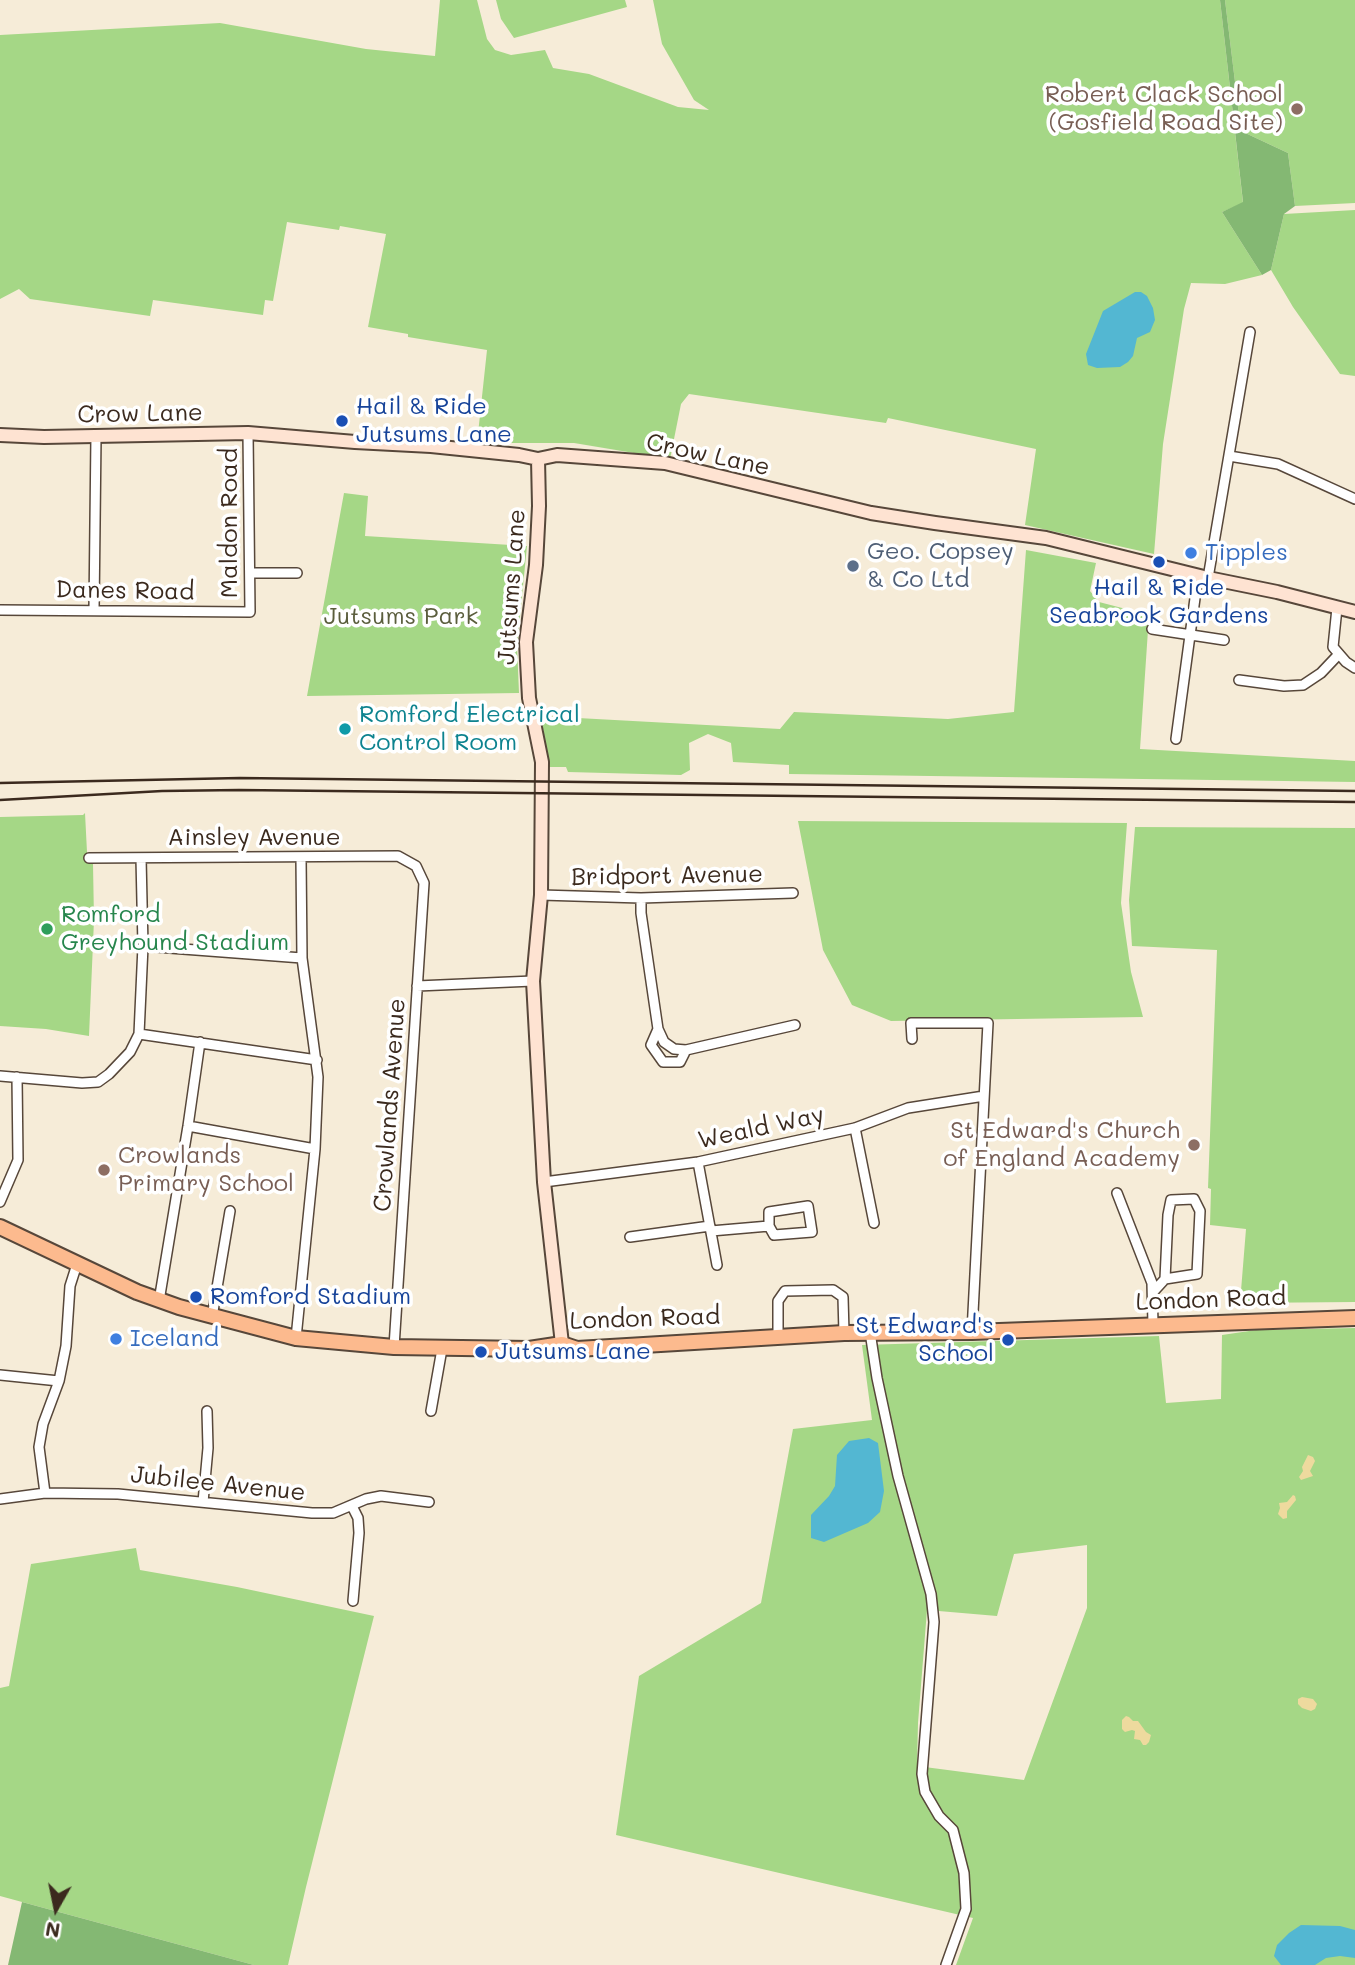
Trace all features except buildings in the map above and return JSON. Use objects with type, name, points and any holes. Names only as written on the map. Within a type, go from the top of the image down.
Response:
[{"type":"main road","name":"London Road","points":[[0,1227],[159,1301],[296,1338],[394,1348],[529,1349],[562,1344],[577,1349],[844,1333],[972,1332],[1355,1318]]},
{"type":"street","points":[[1176,739],[1190,636],[1229,456],[1250,332]]},
{"type":"street","name":"Crow Lane","points":[[0,435],[44,437],[248,433],[431,446],[538,458],[557,456],[665,463],[871,513],[1046,538],[1355,612]]},
{"type":"street","name":"Maldon Road","points":[[248,433],[250,612]]},
{"type":"street","points":[[94,610],[96,436]]},
{"type":"street","points":[[1229,456],[1278,464],[1355,499]]},
{"type":"street","name":"Jutsums Lane","points":[[538,458],[536,565],[526,642],[529,698],[542,762],[541,895],[533,981],[544,1182],[562,1344]]},
{"type":"street","points":[[250,573],[297,573]]},
{"type":"street","points":[[1337,608],[1333,646],[1355,668]]},
{"type":"street","name":"Danes Road","points":[[0,610],[250,612]]},
{"type":"street","points":[[1152,629],[1224,640]]},
{"type":"street","points":[[1239,680],[1284,686],[1303,685],[1321,673],[1339,654]]},
{"type":"street","name":"Ainsley Avenue","points":[[89,858],[398,856],[416,866]]},
{"type":"street","points":[[0,1076],[97,1082],[109,1074],[130,1052],[139,1034],[143,946],[141,858]]},
{"type":"street","points":[[296,1338],[315,1149],[318,1077],[302,958],[302,858]]},
{"type":"street","name":"Crowlands Avenue","points":[[394,1348],[424,883],[416,866]]},
{"type":"street","name":"Bridport Avenue","points":[[541,895],[641,898],[793,893]]},
{"type":"street","points":[[641,898],[658,1029],[664,1042],[674,1049],[686,1050],[795,1025]]},
{"type":"street","points":[[143,946],[302,958]]},
{"type":"street","points":[[417,986],[533,981]]},
{"type":"street","points":[[912,1039],[911,1023],[988,1023],[972,1332]]},
{"type":"street","points":[[658,1029],[650,1045],[663,1062],[680,1062],[686,1050]]},
{"type":"street","points":[[139,1034],[317,1060]]},
{"type":"street","points":[[159,1301],[200,1042]]},
{"type":"street","points":[[0,1202],[18,1160],[17,1077]]},
{"type":"street","name":"Weald Way","points":[[544,1182],[698,1162],[855,1128],[908,1108],[984,1096]]},
{"type":"street","points":[[188,1126],[315,1149]]},
{"type":"street","points":[[855,1128],[874,1223]]},
{"type":"street","points":[[698,1162],[717,1265]]},
{"type":"street","points":[[1117,1193],[1152,1283],[1153,1325]]},
{"type":"street","points":[[1154,1291],[1165,1279],[1197,1274],[1200,1211],[1194,1199],[1171,1200],[1165,1279]]},
{"type":"street","points":[[808,1206],[812,1232],[774,1235],[769,1226],[769,1212],[808,1206]]},
{"type":"street","points":[[212,1317],[230,1211]]},
{"type":"street","points":[[630,1237],[769,1226]]},
{"type":"street","points":[[45,1493],[39,1447],[43,1424],[59,1381],[66,1346],[69,1286],[77,1264]]},
{"type":"street","points":[[778,1336],[778,1301],[785,1292],[833,1290],[843,1297],[844,1333]]},
{"type":"street","points":[[870,1332],[898,1476],[931,1594],[934,1622],[922,1774],[925,1792],[939,1816],[953,1830],[964,1873],[966,1909],[946,1965]]},
{"type":"street","points":[[431,1411],[442,1349]]},
{"type":"street","points":[[0,1375],[59,1381]]},
{"type":"street","points":[[202,1502],[208,1448],[207,1411]]},
{"type":"street","name":"Jubilee Avenue","points":[[0,1499],[45,1493],[118,1493],[312,1513],[333,1513],[366,1499],[381,1496],[429,1502]]},
{"type":"street","points":[[352,1506],[358,1518],[359,1533],[353,1601]]},
{"type":"green space","points":[[440,0],[477,0],[487,39],[495,50],[511,55],[545,50],[553,68],[589,74],[678,107],[709,110],[694,100],[662,44],[653,0],[1220,0],[1243,203],[1222,212],[1262,275],[1225,284],[1191,283],[1184,309],[1163,444],[1154,554],[1025,525],[1036,449],[888,418],[886,423],[689,394],[681,404],[670,459],[574,443],[477,443],[487,350],[408,337],[408,334],[368,327],[386,234],[340,226],[339,230],[287,222],[273,301],[265,300],[263,315],[153,300],[150,316],[30,299],[19,289],[0,299],[0,35],[220,23],[366,49],[435,56]]},
{"type":"green space","points":[[496,0],[625,0],[627,7],[514,38],[501,19]]},
{"type":"green space","points":[[1220,0],[1225,0],[1241,131],[1288,153],[1295,206],[1284,214],[1271,270],[1262,275],[1222,212],[1243,202]]},
{"type":"green space","name":"Robert Clack School (Gosfield Road Site)","points":[[1225,0],[1355,0],[1355,203],[1295,206],[1288,153],[1241,131]]},
{"type":"green space","points":[[1355,210],[1355,376],[1340,374],[1293,307],[1271,270],[1284,214]]},
{"type":"green space","name":"Jutsums Park","points":[[344,493],[368,496],[365,536],[527,546],[517,646],[519,693],[307,696]]},
{"type":"green space","points":[[1026,550],[1096,563],[1090,591],[1099,602],[1149,615],[1140,749],[1355,761],[1355,782],[789,774],[789,765],[733,762],[731,743],[708,734],[689,743],[690,770],[681,775],[568,772],[566,767],[549,767],[541,716],[780,729],[794,712],[948,719],[1014,712]]},
{"type":"green space","name":"Romford Greyhound Stadium","points":[[85,813],[87,852],[90,864],[93,864],[94,920],[89,1036],[46,1029],[0,1026],[0,817]]},
{"type":"green space","points":[[798,821],[1127,823],[1121,903],[1131,972],[1143,1017],[891,1021],[852,1005],[823,950]]},
{"type":"green space","points":[[1135,827],[1355,828],[1355,1302],[1240,1303],[1246,1229],[1210,1225],[1211,1189],[1208,1188],[1217,950],[1132,946],[1129,900]]},
{"type":"green space","points":[[1355,1328],[1355,1965],[956,1965],[973,1918],[616,1835],[639,1676],[761,1603],[793,1429],[872,1420],[862,1345],[1159,1336],[1166,1403],[1221,1399],[1222,1335],[1256,1330]],"holes":[[[1087,1545],[1087,1608],[1024,1780],[917,1766],[927,1610],[997,1616],[1014,1554]]]},
{"type":"green space","points":[[136,1548],[140,1570],[374,1616],[288,1965],[254,1965],[0,1896],[0,1688],[9,1686],[31,1564]]},
{"type":"green space","points":[[22,1902],[254,1965],[8,1965]]},
{"type":"sand","points":[[1308,1455],[1315,1461],[1310,1471],[1313,1476],[1301,1480],[1299,1477]]},
{"type":"sand","points":[[1293,1495],[1296,1500],[1287,1511],[1287,1518],[1283,1519],[1278,1514],[1279,1503],[1287,1502]]},
{"type":"sand","points":[[1298,1699],[1313,1699],[1317,1704],[1315,1709],[1311,1711],[1302,1708]]},
{"type":"sand","points":[[1126,1716],[1138,1721],[1151,1735],[1146,1745],[1134,1739],[1135,1731],[1125,1732],[1122,1729],[1122,1720]]},
{"type":"water","points":[[1135,292],[1147,296],[1153,308],[1155,320],[1150,332],[1137,338],[1133,356],[1120,367],[1097,368],[1088,365],[1086,354],[1103,311]]},
{"type":"water","points":[[869,1438],[878,1443],[884,1491],[880,1512],[868,1523],[824,1542],[811,1538],[811,1515],[835,1486],[837,1455],[849,1441]]},
{"type":"water","points":[[1301,1925],[1340,1926],[1355,1930],[1355,1958],[1340,1956],[1326,1958],[1315,1965],[1281,1965],[1274,1956],[1277,1945]]},
{"type":"railway","points":[[0,783],[240,778],[1355,791]]},
{"type":"railway","points":[[0,800],[162,791],[239,790],[1355,802]]},
{"type":"place","name":"Robert Clack School (Gosfield Road Site)","points":[[1297,109]]},
{"type":"place","name":"Hail & Ride Jutsums Lane","points":[[342,421]]},
{"type":"place","name":"Tipples","points":[[1191,553]]},
{"type":"place","name":"Hail & Ride Seabrook Gardens","points":[[1159,562]]},
{"type":"place","name":"Geo. Copsey & Co Ltd","points":[[853,566]]},
{"type":"place","name":"Romford Electrical Control Room","points":[[345,729]]},
{"type":"place","name":"Romford Greyhound Stadium","points":[[47,929]]},
{"type":"place","name":"St Edward's Church of England Academy","points":[[1194,1145]]},
{"type":"place","name":"Crowlands Primary School","points":[[104,1170]]},
{"type":"place","name":"Romford Stadium","points":[[196,1297]]},
{"type":"place","name":"Iceland","points":[[116,1339]]},
{"type":"place","name":"St Edward's School","points":[[1008,1340]]},
{"type":"place","name":"Jutsums Lane","points":[[481,1352]]}]
